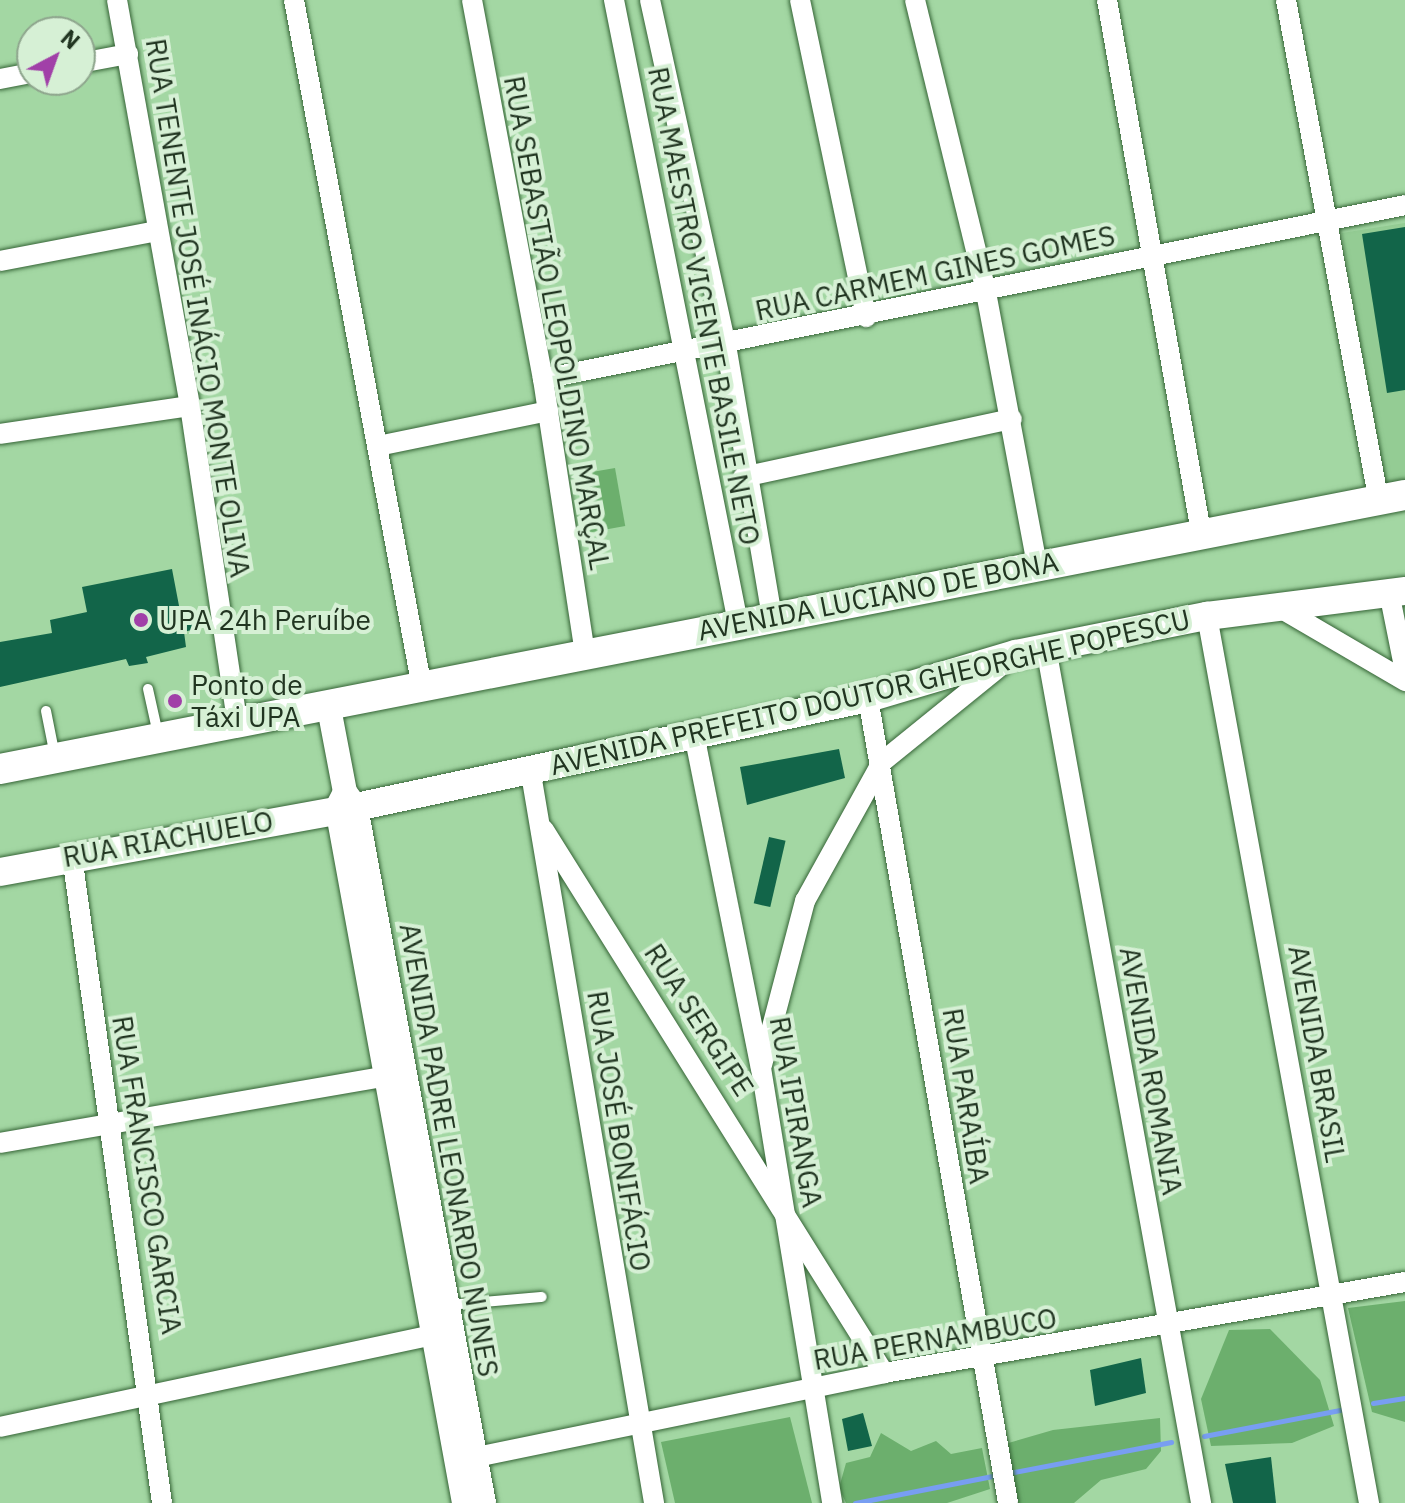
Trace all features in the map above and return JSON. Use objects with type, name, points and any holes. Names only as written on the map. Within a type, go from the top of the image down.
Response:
[{"type":"main road","name":"AVENIDA LUCIANO DE BONA","points":[[0,769],[237,721],[341,706],[738,623],[1391,496]]},
{"type":"main road","name":"AVENIDA PREFEITO DOUTOR GHEORGHE POPESCU","points":[[346,802],[530,768],[868,698],[1016,654],[1207,616],[1282,609],[1397,591]]},
{"type":"main road","name":"RUA RIACHUELO","points":[[0,872],[346,802]]},
{"type":"street","name":"RUA TENENTE JOSÉ INÁCIO MONTE OLIVA","points":[[117,0],[190,406],[237,721]]},
{"type":"street","points":[[294,0],[422,688]]},
{"type":"street","name":"RUA SEBASTIÃO LEOPOLDINO MARÇAL","points":[[472,0],[543,379],[585,655]]},
{"type":"street","name":"RUA MAESTRO VICENTE BASILE NETO","points":[[614,0],[687,353],[738,623]]},
{"type":"street","name":"RUA MAESTRO VICENTE BASILE NETO","points":[[650,0],[726,345],[743,477],[772,618]]},
{"type":"street","points":[[800,0],[866,317]]},
{"type":"street","points":[[915,0],[985,287],[1037,565]]},
{"type":"street","points":[[1107,0],[1201,532]]},
{"type":"street","points":[[1286,0],[1322,220],[1391,496]]},
{"type":"street","points":[[96,60],[128,54]]},
{"type":"street","name":"RUA CARMEM GINES GOMES","points":[[543,379],[866,317],[985,287],[1405,205]]},
{"type":"street","points":[[0,261],[157,231]]},
{"type":"street","points":[[0,434],[190,406]]},
{"type":"street","points":[[378,446],[548,411]]},
{"type":"street","points":[[743,477],[1012,419]]},
{"type":"street","points":[[1397,591],[1405,671]]},
{"type":"street","points":[[1282,609],[1405,681]]},
{"type":"street","name":"AVENIDA BRASIL","points":[[1207,616],[1369,1503]]},
{"type":"street","name":"AVENIDA ROMANIA","points":[[1046,648],[1201,1503]]},
{"type":"street","points":[[761,1068],[805,901],[882,762],[1016,654]]},
{"type":"street","name":"RUA PARAÍBA","points":[[868,698],[882,762],[1008,1503]]},
{"type":"street","name":"AVENIDA PADRE LEONARDO NUNES","points":[[341,706],[346,802],[466,1459],[484,1503]]},
{"type":"street","name":"RUA IPIRANGA","points":[[694,734],[761,1068],[832,1503]]},
{"type":"street","name":"RUA JOSÉ BONIFÁCIO","points":[[530,768],[654,1503]]},
{"type":"street","name":"RUA SERGIPE","points":[[540,823],[785,1207],[884,1373]]},
{"type":"street","name":"RUA FRANCISCO GARCIA","points":[[72,856],[152,1397],[162,1503]]},
{"type":"street","points":[[0,1143],[396,1074]]},
{"type":"street","name":"AVENIDA PADRE LEONARDO NUNES","points":[[396,1074],[446,1305],[442,1333]]},
{"type":"street","name":"RUA PERNAMBUCO","points":[[466,1459],[884,1373],[982,1359],[1405,1282]]},
{"type":"street","points":[[0,1427],[442,1333]]},
{"type":"street","name":"AVENIDA PADRE LEONARDO NUNES","points":[[464,1503],[466,1459]]},
{"type":"lane","points":[[148,689],[159,737]]},
{"type":"lane","points":[[46,711],[55,758]]},
{"type":"lane","points":[[446,1305],[542,1297]]},
{"type":"shaded area","points":[[1405,223],[1405,483],[1384,486],[1342,233]]},
{"type":"shaded area","points":[[615,468],[625,526],[588,533],[578,475]]},
{"type":"shaded area","points":[[1405,1301],[1405,1422],[1372,1412],[1348,1308]]},
{"type":"shaded area","points":[[1270,1329],[1320,1380],[1334,1426],[1292,1443],[1211,1446],[1201,1399],[1229,1330]]},
{"type":"shaded area","points":[[790,1417],[812,1503],[675,1503],[661,1442]]},
{"type":"shaded area","points":[[1160,1418],[1161,1451],[1146,1469],[1101,1480],[1074,1503],[1015,1503],[1005,1444],[1053,1430]]},
{"type":"shaded area","points":[[881,1433],[911,1451],[936,1441],[951,1454],[982,1448],[990,1489],[947,1503],[846,1503],[839,1488],[846,1463],[870,1457]]},
{"type":"building","points":[[1405,227],[1405,390],[1387,393],[1362,234]]},
{"type":"building","name":"UPA 24h Peruíbe","points":[[172,569],[180,611],[192,609],[195,629],[184,632],[186,647],[146,657],[148,663],[129,666],[126,659],[0,687],[0,642],[52,633],[50,620],[87,612],[82,587]]},
{"type":"building","points":[[839,749],[845,778],[747,805],[740,767]]},
{"type":"building","points":[[769,837],[786,841],[770,907],[754,903]]},
{"type":"building","points":[[1141,1358],[1146,1393],[1095,1406],[1090,1370]]},
{"type":"building","points":[[863,1413],[872,1446],[848,1451],[842,1419]]},
{"type":"building","points":[[1271,1457],[1276,1503],[1233,1503],[1225,1464]]},
{"type":"waterway","points":[[1373,1403],[1405,1398]]},
{"type":"waterway","points":[[1204,1436],[1346,1409]]},
{"type":"waterway","points":[[1014,1472],[1171,1442]]},
{"type":"waterway","points":[[855,1503],[992,1476]]},
{"type":"place","name":"UPA 24h Peruíbe","points":[[141,620]]},
{"type":"place","name":"Ponto de Táxi UPA","points":[[175,701]]}]
